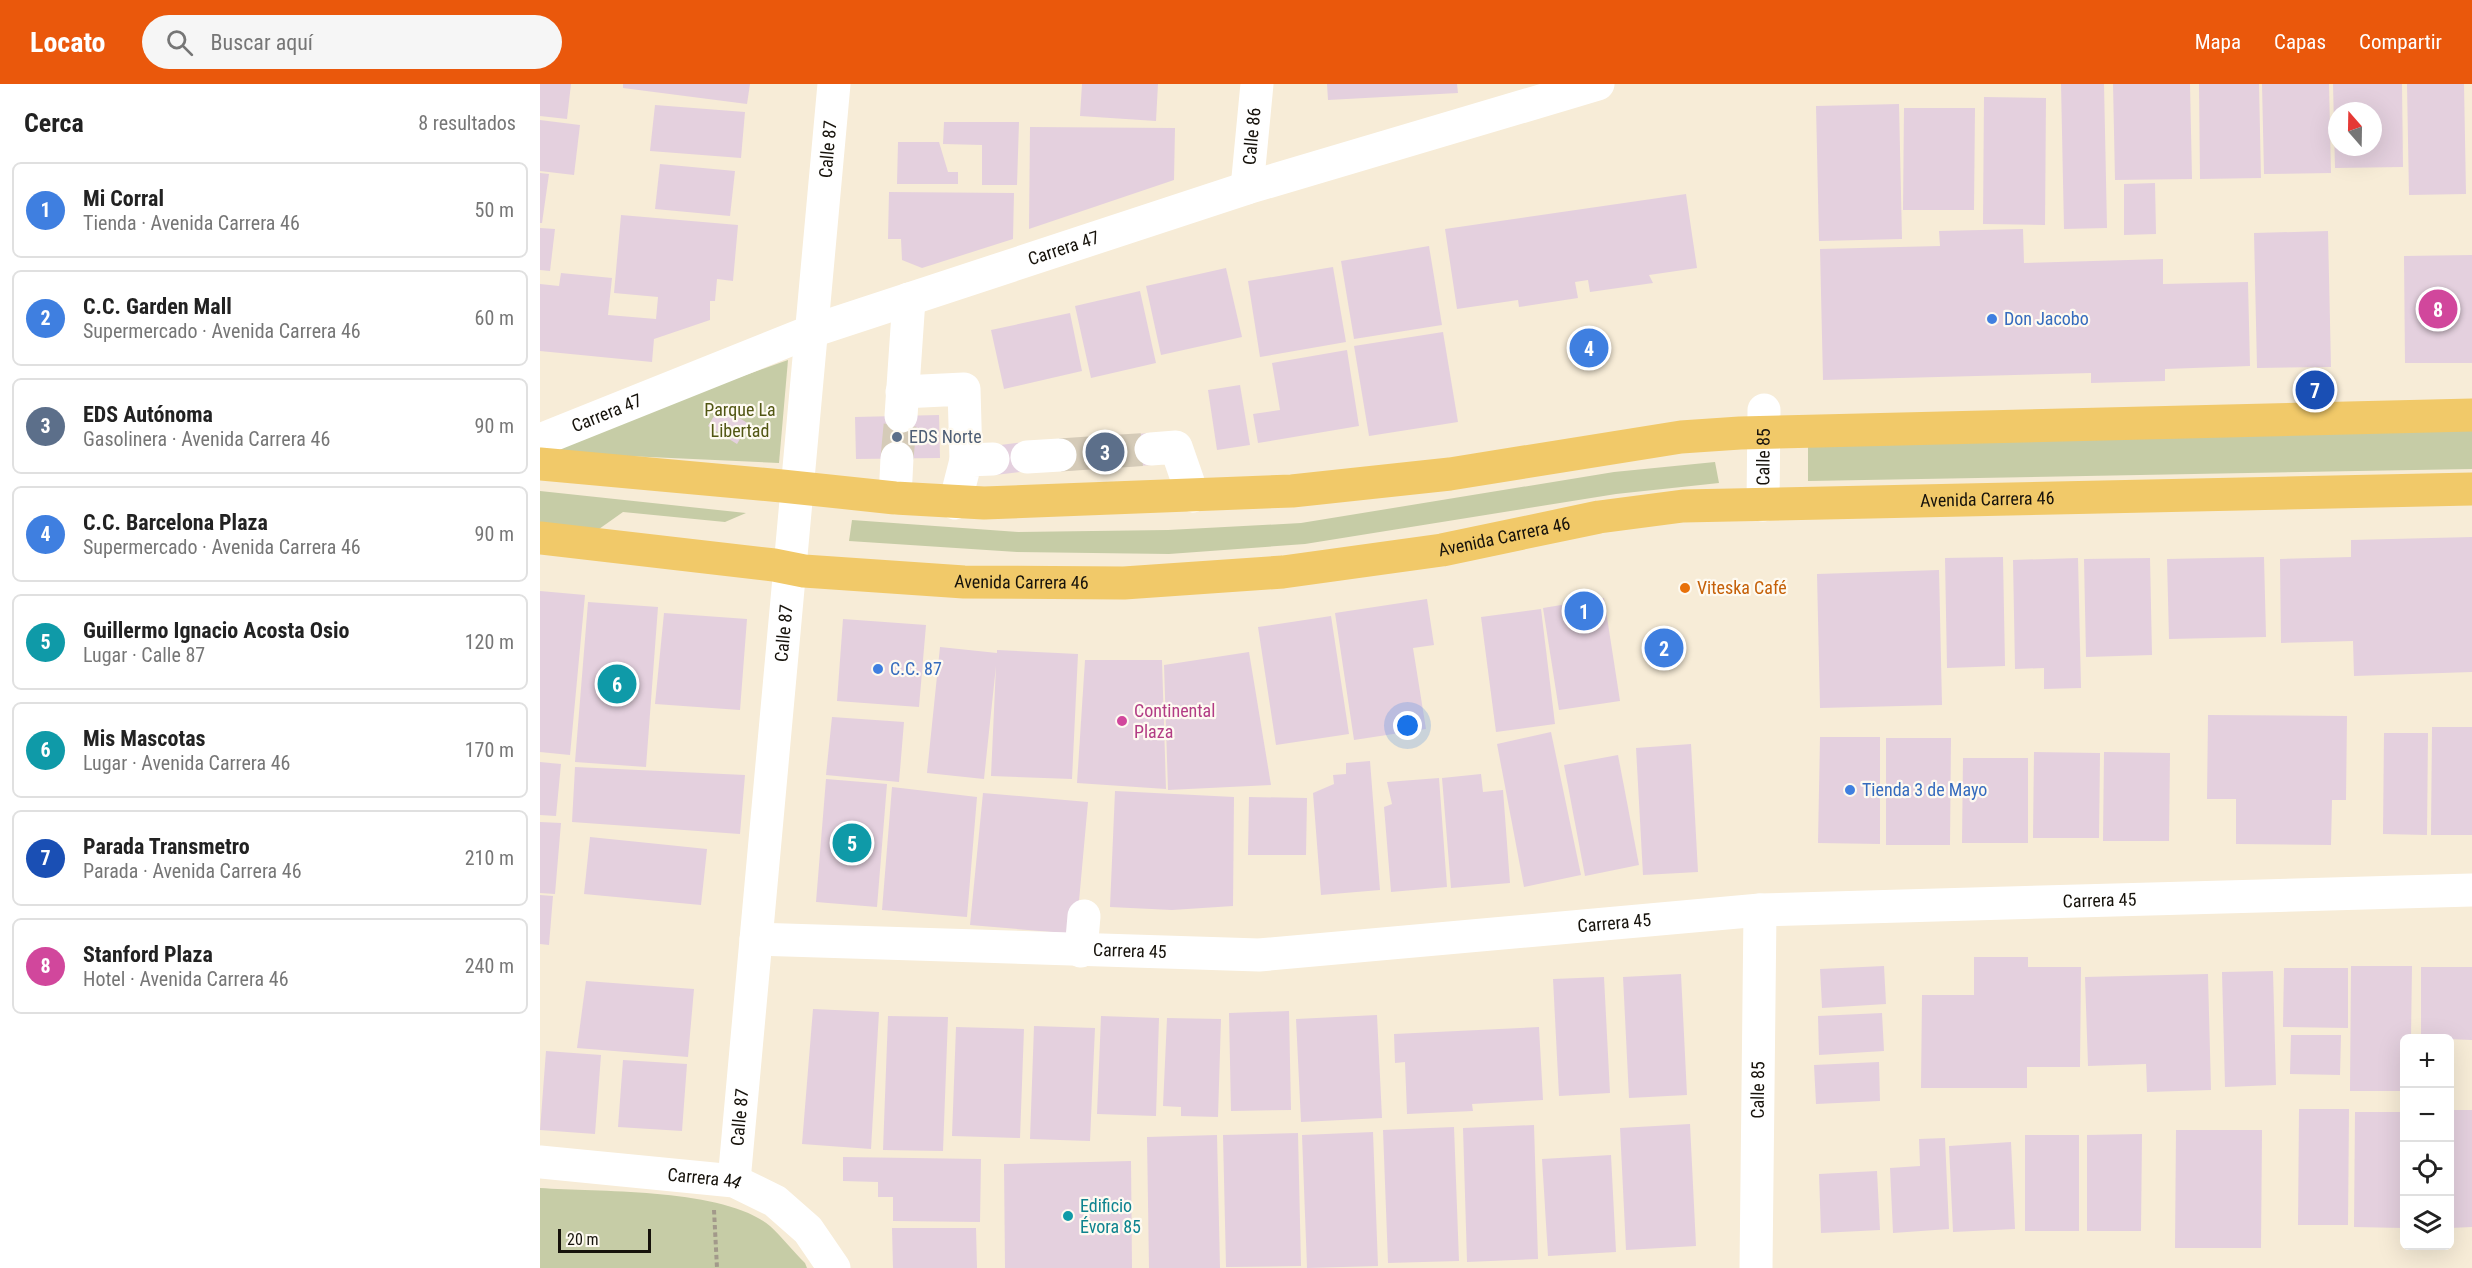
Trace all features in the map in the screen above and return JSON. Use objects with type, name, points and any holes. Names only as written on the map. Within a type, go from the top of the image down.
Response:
[{"type":"main road","points":[[540,464],[955,503],[1292,491],[1450,474],[1681,437],[1764,421],[2472,415]]},
{"type":"main road","name":"Avenida Carrera 46","points":[[540,538],[790,568],[964,582],[1124,583],[1283,572],[1442,550],[1599,516],[1683,506],[2472,489]]},
{"type":"street","name":"Calle 87","points":[[723,1181],[756,939],[834,84]]},
{"type":"street","name":"Calle 86","points":[[1247,188],[1257,84]]},
{"type":"street","name":"Carrera 47","points":[[540,440],[812,331],[1247,188],[1598,84]]},
{"type":"street","points":[[909,299],[901,404],[964,389],[980,459],[955,503]]},
{"type":"street","name":"Calle 85","points":[[1763,505],[1764,421]]},
{"type":"street","points":[[1151,449],[1176,447],[1193,496]]},
{"type":"street","points":[[1027,457],[1060,455]]},
{"type":"street","points":[[895,498],[897,458]]},
{"type":"street","name":"Carrera 45","points":[[756,939],[1259,955],[1760,910],[2472,891]]},
{"type":"street","name":"Calle 85","points":[[1756,1268],[1760,910]]},
{"type":"street","points":[[1081,951],[1084,916]]},
{"type":"street","name":"Carrera 44","points":[[540,1162],[723,1181],[775,1201],[808,1230],[834,1268]]},
{"type":"path","points":[[717,1268],[723,1181]]},
{"type":"green space","name":"Parque La Libertad","points":[[788,360],[779,463],[540,452],[540,448]]},
{"type":"green space","points":[[2472,430],[2472,469],[1808,481],[1808,442]]},
{"type":"green space","points":[[1715,462],[1719,483],[1616,494],[1305,544],[1169,554],[1017,552],[849,541],[852,520],[1018,532],[1168,530],[1301,523],[1614,472]]},
{"type":"green space","points":[[540,491],[746,513],[725,522],[623,512],[599,529],[540,523]]},
{"type":"green space","points":[[540,1188],[660,1194],[723,1205],[750,1214],[770,1226],[805,1263],[807,1268],[540,1268]]},
{"type":"building","points":[[540,84],[571,84],[567,119],[540,116]]},
{"type":"building","points":[[623,84],[750,84],[747,104],[623,88]]},
{"type":"building","points":[[1082,84],[1158,84],[1156,121],[1080,116]]},
{"type":"building","points":[[1327,84],[1457,84],[1458,93],[1328,100]]},
{"type":"building","points":[[2061,84],[2104,84],[2107,228],[2064,229]]},
{"type":"building","points":[[2113,84],[2190,84],[2192,179],[2115,180]]},
{"type":"building","points":[[2199,84],[2259,84],[2261,178],[2200,179]]},
{"type":"building","points":[[2262,84],[2329,84],[2328,156],[2331,156],[2331,173],[2264,174]]},
{"type":"building","points":[[2333,84],[2402,84],[2403,167],[2335,168],[2335,156],[2382,156],[2382,102],[2333,102]]},
{"type":"building","points":[[2407,84],[2464,84],[2466,194],[2409,195]]},
{"type":"building","points":[[1984,97],[2046,98],[2045,225],[1983,224]]},
{"type":"building","points":[[1899,104],[1902,239],[1819,241],[1816,106]]},
{"type":"building","points":[[655,105],[745,112],[741,158],[650,151]]},
{"type":"building","points":[[1904,108],[1975,108],[1974,210],[1903,210]]},
{"type":"building","points":[[540,120],[580,125],[574,175],[540,171]]},
{"type":"building","points":[[944,122],[1019,122],[1017,185],[982,185],[982,145],[943,144]]},
{"type":"building","points":[[1030,127],[1175,128],[1174,180],[1029,229]]},
{"type":"building","points":[[898,142],[939,142],[948,172],[958,172],[958,184],[897,184]]},
{"type":"building","points":[[660,164],[735,171],[730,216],[655,209]]},
{"type":"building","points":[[540,173],[549,174],[542,223],[540,223]]},
{"type":"building","points":[[2155,183],[2156,234],[2124,235],[2124,184]]},
{"type":"building","points":[[889,192],[1014,193],[1013,239],[922,268],[902,260],[901,239],[888,239]]},
{"type":"building","points":[[1686,194],[1697,268],[1649,275],[1653,283],[1590,292],[1588,280],[1575,282],[1578,298],[1519,307],[1518,300],[1457,309],[1445,229]]},
{"type":"building","points":[[621,215],[738,225],[733,281],[717,279],[715,301],[710,301],[710,320],[654,339],[652,362],[540,351],[540,284],[559,286],[561,273],[612,278],[608,315],[656,319],[658,297],[614,293]]},
{"type":"building","points":[[540,228],[555,229],[550,271],[540,270]]},
{"type":"building","points":[[2023,229],[2024,263],[2163,259],[2163,284],[2248,282],[2250,366],[2165,369],[2165,381],[2091,383],[2091,373],[1823,380],[1820,249],[1940,246],[1939,231]]},
{"type":"building","points":[[2328,231],[2331,367],[2257,368],[2254,233]]},
{"type":"building","points":[[1429,246],[1442,325],[1354,339],[1341,261]]},
{"type":"building","points":[[2472,255],[2472,363],[2405,363],[2404,256]]},
{"type":"building","points":[[1333,267],[1346,342],[1260,357],[1248,281]]},
{"type":"building","points":[[1226,268],[1242,337],[1161,355],[1146,286]]},
{"type":"building","points":[[1140,291],[1156,363],[1091,378],[1075,306]]},
{"type":"building","points":[[1070,313],[1082,371],[1004,389],[991,330]]},
{"type":"building","points":[[1443,332],[1458,422],[1369,436],[1354,346]]},
{"type":"building","points":[[1347,350],[1359,426],[1258,443],[1253,414],[1280,410],[1272,363]]},
{"type":"building","points":[[1240,385],[1250,445],[1217,450],[1208,390]]},
{"type":"building","points":[[720,406],[749,424],[737,444],[708,426]]},
{"type":"building","name":"EDS Norte","points":[[939,415],[940,458],[856,459],[855,417]]},
{"type":"building","points":[[1150,433],[1152,465],[1061,471],[1058,440]]},
{"type":"building","points":[[1025,442],[1028,471],[995,475],[992,446]]},
{"type":"building","points":[[2472,537],[2472,672],[2354,676],[2353,641],[2281,643],[2280,559],[2351,557],[2351,540]]},
{"type":"building","points":[[2003,557],[2005,666],[1947,668],[1945,558]]},
{"type":"building","points":[[2264,557],[2266,637],[2169,639],[2167,559]]},
{"type":"building","points":[[2078,558],[2081,688],[2044,689],[2044,668],[2015,669],[2013,560]]},
{"type":"building","points":[[2150,558],[2152,655],[2086,657],[2084,559]]},
{"type":"building","points":[[1939,570],[1942,705],[1820,708],[1817,574]]},
{"type":"building","points":[[540,591],[585,595],[570,755],[540,752]]},
{"type":"building","points":[[1604,598],[1620,701],[1559,710],[1543,608]]},
{"type":"building","points":[[1427,599],[1434,645],[1413,648],[1426,729],[1354,740],[1335,613]]},
{"type":"building","points":[[588,602],[658,607],[646,767],[575,762]]},
{"type":"building","points":[[1541,609],[1555,724],[1496,732],[1481,617]]},
{"type":"building","points":[[664,613],[747,619],[740,710],[655,704]]},
{"type":"building","points":[[1331,616],[1349,734],[1276,745],[1258,627]]},
{"type":"building","points":[[843,619],[926,625],[919,707],[837,701]]},
{"type":"building","points":[[940,647],[997,653],[997,650],[1078,654],[1072,779],[991,776],[996,666],[984,779],[927,773]]},
{"type":"building","points":[[1249,652],[1271,785],[1168,790],[1164,665]]},
{"type":"building","name":"Continental Plaza","points":[[1085,660],[1162,660],[1166,789],[1077,783]]},
{"type":"building","points":[[2208,715],[2347,716],[2346,800],[2332,800],[2331,845],[2236,844],[2236,799],[2207,799]]},
{"type":"building","points":[[832,717],[904,722],[899,782],[826,775]]},
{"type":"building","points":[[2432,727],[2472,727],[2472,835],[2431,835]]},
{"type":"building","points":[[1551,732],[1581,875],[1524,887],[1497,744]]},
{"type":"building","points":[[2384,733],[2428,733],[2427,835],[2383,834]]},
{"type":"building","name":"Tienda 3 de Mayo","points":[[1820,737],[1880,737],[1880,844],[1818,843]]},
{"type":"building","points":[[1886,738],[1951,738],[1950,845],[1886,845]]},
{"type":"building","points":[[1691,744],[1698,872],[1643,875],[1636,748]]},
{"type":"building","points":[[2034,752],[2100,753],[2099,838],[2033,838]]},
{"type":"building","points":[[2104,752],[2170,753],[2169,841],[2103,841]]},
{"type":"building","points":[[1618,755],[1639,865],[1585,876],[1564,765]]},
{"type":"building","points":[[1963,758],[2028,758],[2028,843],[1962,843]]},
{"type":"building","points":[[1370,761],[1380,890],[1321,895],[1313,793],[1334,784],[1333,775],[1346,774],[1346,763]]},
{"type":"building","points":[[540,762],[561,764],[556,816],[540,815]]},
{"type":"building","points":[[575,767],[745,775],[740,834],[572,822]]},
{"type":"building","points":[[1481,774],[1483,792],[1503,790],[1510,883],[1451,888],[1442,778]]},
{"type":"building","points":[[1439,778],[1447,887],[1391,892],[1384,807],[1392,804],[1387,782]]},
{"type":"building","points":[[826,779],[887,784],[877,907],[816,902]]},
{"type":"building","points":[[892,787],[977,797],[967,917],[882,910]]},
{"type":"building","points":[[1115,791],[1234,797],[1233,906],[1172,910],[1110,907]]},
{"type":"building","points":[[983,793],[1088,802],[1076,934],[970,925]]},
{"type":"building","points":[[1249,797],[1307,798],[1306,855],[1248,855]]},
{"type":"building","points":[[540,822],[561,823],[555,894],[540,893]]},
{"type":"building","points":[[590,837],[707,849],[701,905],[584,894]]},
{"type":"building","points":[[540,895],[553,896],[549,945],[540,944]]},
{"type":"building","points":[[1974,957],[2028,957],[2028,967],[2081,967],[2080,1067],[2027,1067],[2027,1088],[1921,1088],[1922,995],[1974,995]]},
{"type":"building","points":[[1884,966],[1886,1004],[1822,1008],[1820,969]]},
{"type":"building","points":[[2351,966],[2412,966],[2411,1034],[2400,1034],[2400,1091],[2350,1091]]},
{"type":"building","points":[[2421,967],[2472,967],[2472,1040],[2454,1039],[2454,1034],[2421,1034]]},
{"type":"building","points":[[2284,968],[2348,968],[2348,1028],[2283,1027]]},
{"type":"building","points":[[2273,971],[2276,1085],[2225,1087],[2222,972]]},
{"type":"building","points":[[1681,974],[1687,1095],[1629,1098],[1623,977]]},
{"type":"building","points":[[2208,974],[2211,1090],[2147,1092],[2146,1064],[2088,1066],[2085,977]]},
{"type":"building","points":[[1604,977],[1610,1093],[1559,1096],[1553,979]]},
{"type":"building","points":[[586,981],[694,989],[688,1057],[577,1048]]},
{"type":"building","points":[[813,1009],[879,1012],[871,1149],[802,1144]]},
{"type":"building","points":[[1289,1011],[1291,1110],[1231,1111],[1229,1013]]},
{"type":"building","points":[[1882,1013],[1884,1051],[1819,1055],[1818,1016]]},
{"type":"building","points":[[1377,1015],[1382,1118],[1301,1122],[1296,1019]]},
{"type":"building","points":[[888,1016],[948,1017],[943,1151],[883,1150]]},
{"type":"building","points":[[1101,1016],[1159,1018],[1156,1116],[1097,1114]]},
{"type":"building","points":[[1167,1018],[1221,1019],[1218,1117],[1181,1116],[1181,1107],[1163,1106]]},
{"type":"building","points":[[1034,1026],[1095,1028],[1090,1141],[1030,1139]]},
{"type":"building","points":[[956,1027],[1024,1029],[1020,1138],[952,1136]]},
{"type":"building","points":[[1539,1027],[1543,1100],[1472,1104],[1473,1111],[1407,1114],[1405,1062],[1395,1063],[1394,1034]]},
{"type":"building","points":[[2291,1035],[2341,1035],[2340,1075],[2290,1074]]},
{"type":"building","points":[[546,1051],[601,1055],[595,1134],[540,1130]]},
{"type":"building","points":[[623,1060],[687,1064],[682,1131],[618,1127]]},
{"type":"building","points":[[1879,1062],[1880,1101],[1816,1104],[1814,1065]]},
{"type":"building","points":[[2299,1109],[2349,1109],[2348,1225],[2298,1225]]},
{"type":"building","points":[[2454,1110],[2472,1110],[2472,1227],[2454,1228]]},
{"type":"building","points":[[2355,1112],[2400,1112],[2400,1228],[2354,1227]]},
{"type":"building","points":[[1690,1124],[1696,1246],[1626,1250],[1620,1128]]},
{"type":"building","points":[[1534,1125],[1538,1259],[1467,1262],[1463,1128]]},
{"type":"building","points":[[1454,1127],[1459,1261],[1388,1263],[1383,1130]]},
{"type":"building","points":[[2176,1130],[2262,1130],[2261,1248],[2175,1248]]},
{"type":"building","points":[[1373,1132],[1378,1266],[1307,1268],[1302,1135]]},
{"type":"building","points":[[1298,1133],[1301,1266],[1226,1267],[1223,1135]]},
{"type":"building","points":[[2142,1134],[2141,1231],[2087,1231],[2087,1135]]},
{"type":"building","points":[[1217,1135],[1220,1268],[1149,1268],[1147,1137]]},
{"type":"building","points":[[2025,1135],[2079,1135],[2079,1231],[2025,1231]]},
{"type":"building","points":[[1945,1138],[1949,1229],[1893,1233],[1890,1168],[1920,1166],[1919,1139]]},
{"type":"building","points":[[2011,1142],[2015,1229],[1953,1232],[1949,1146]]},
{"type":"building","points":[[1611,1155],[1616,1252],[1548,1256],[1542,1159]]},
{"type":"building","points":[[843,1157],[981,1159],[980,1222],[893,1221],[893,1197],[878,1197],[878,1182],[843,1181]]},
{"type":"building","name":"Edificio Évora 85","points":[[1131,1161],[1132,1268],[1005,1268],[1004,1164]]},
{"type":"building","points":[[1877,1171],[1880,1230],[1821,1233],[1819,1174]]},
{"type":"building","points":[[892,1228],[976,1228],[977,1268],[893,1268]]},
{"type":"tunnel","points":[[897,458],[901,416]]},
{"type":"tunnel","points":[[1060,455],[1151,449]]},
{"type":"place","name":"Stanford Plaza","points":[[2438,309]]},
{"type":"place","name":"Don Jacobo","points":[[1992,319]]},
{"type":"place","name":"C.C. Barcelona Plaza","points":[[1589,348]]},
{"type":"place","name":"Parada Transmetro","points":[[2315,390]]},
{"type":"place","name":"EDS Norte","points":[[897,437]]},
{"type":"place","name":"EDS Autónoma","points":[[1105,452]]},
{"type":"place","name":"Viteska Café","points":[[1685,588]]},
{"type":"place","name":"Mi Corral","points":[[1584,611]]},
{"type":"place","name":"C.C. Garden Mall","points":[[1664,648]]},
{"type":"place","name":"C.C. 87","points":[[878,669]]},
{"type":"place","name":"Mis Mascotas","points":[[617,684]]},
{"type":"place","name":"Continental Plaza","points":[[1122,721]]},
{"type":"place","name":"Tienda 3 de Mayo","points":[[1850,790]]},
{"type":"place","name":"Guillermo Ignacio Acosta Osio","points":[[852,843]]},
{"type":"place","name":"Edificio Évora 85","points":[[1068,1216]]}]
